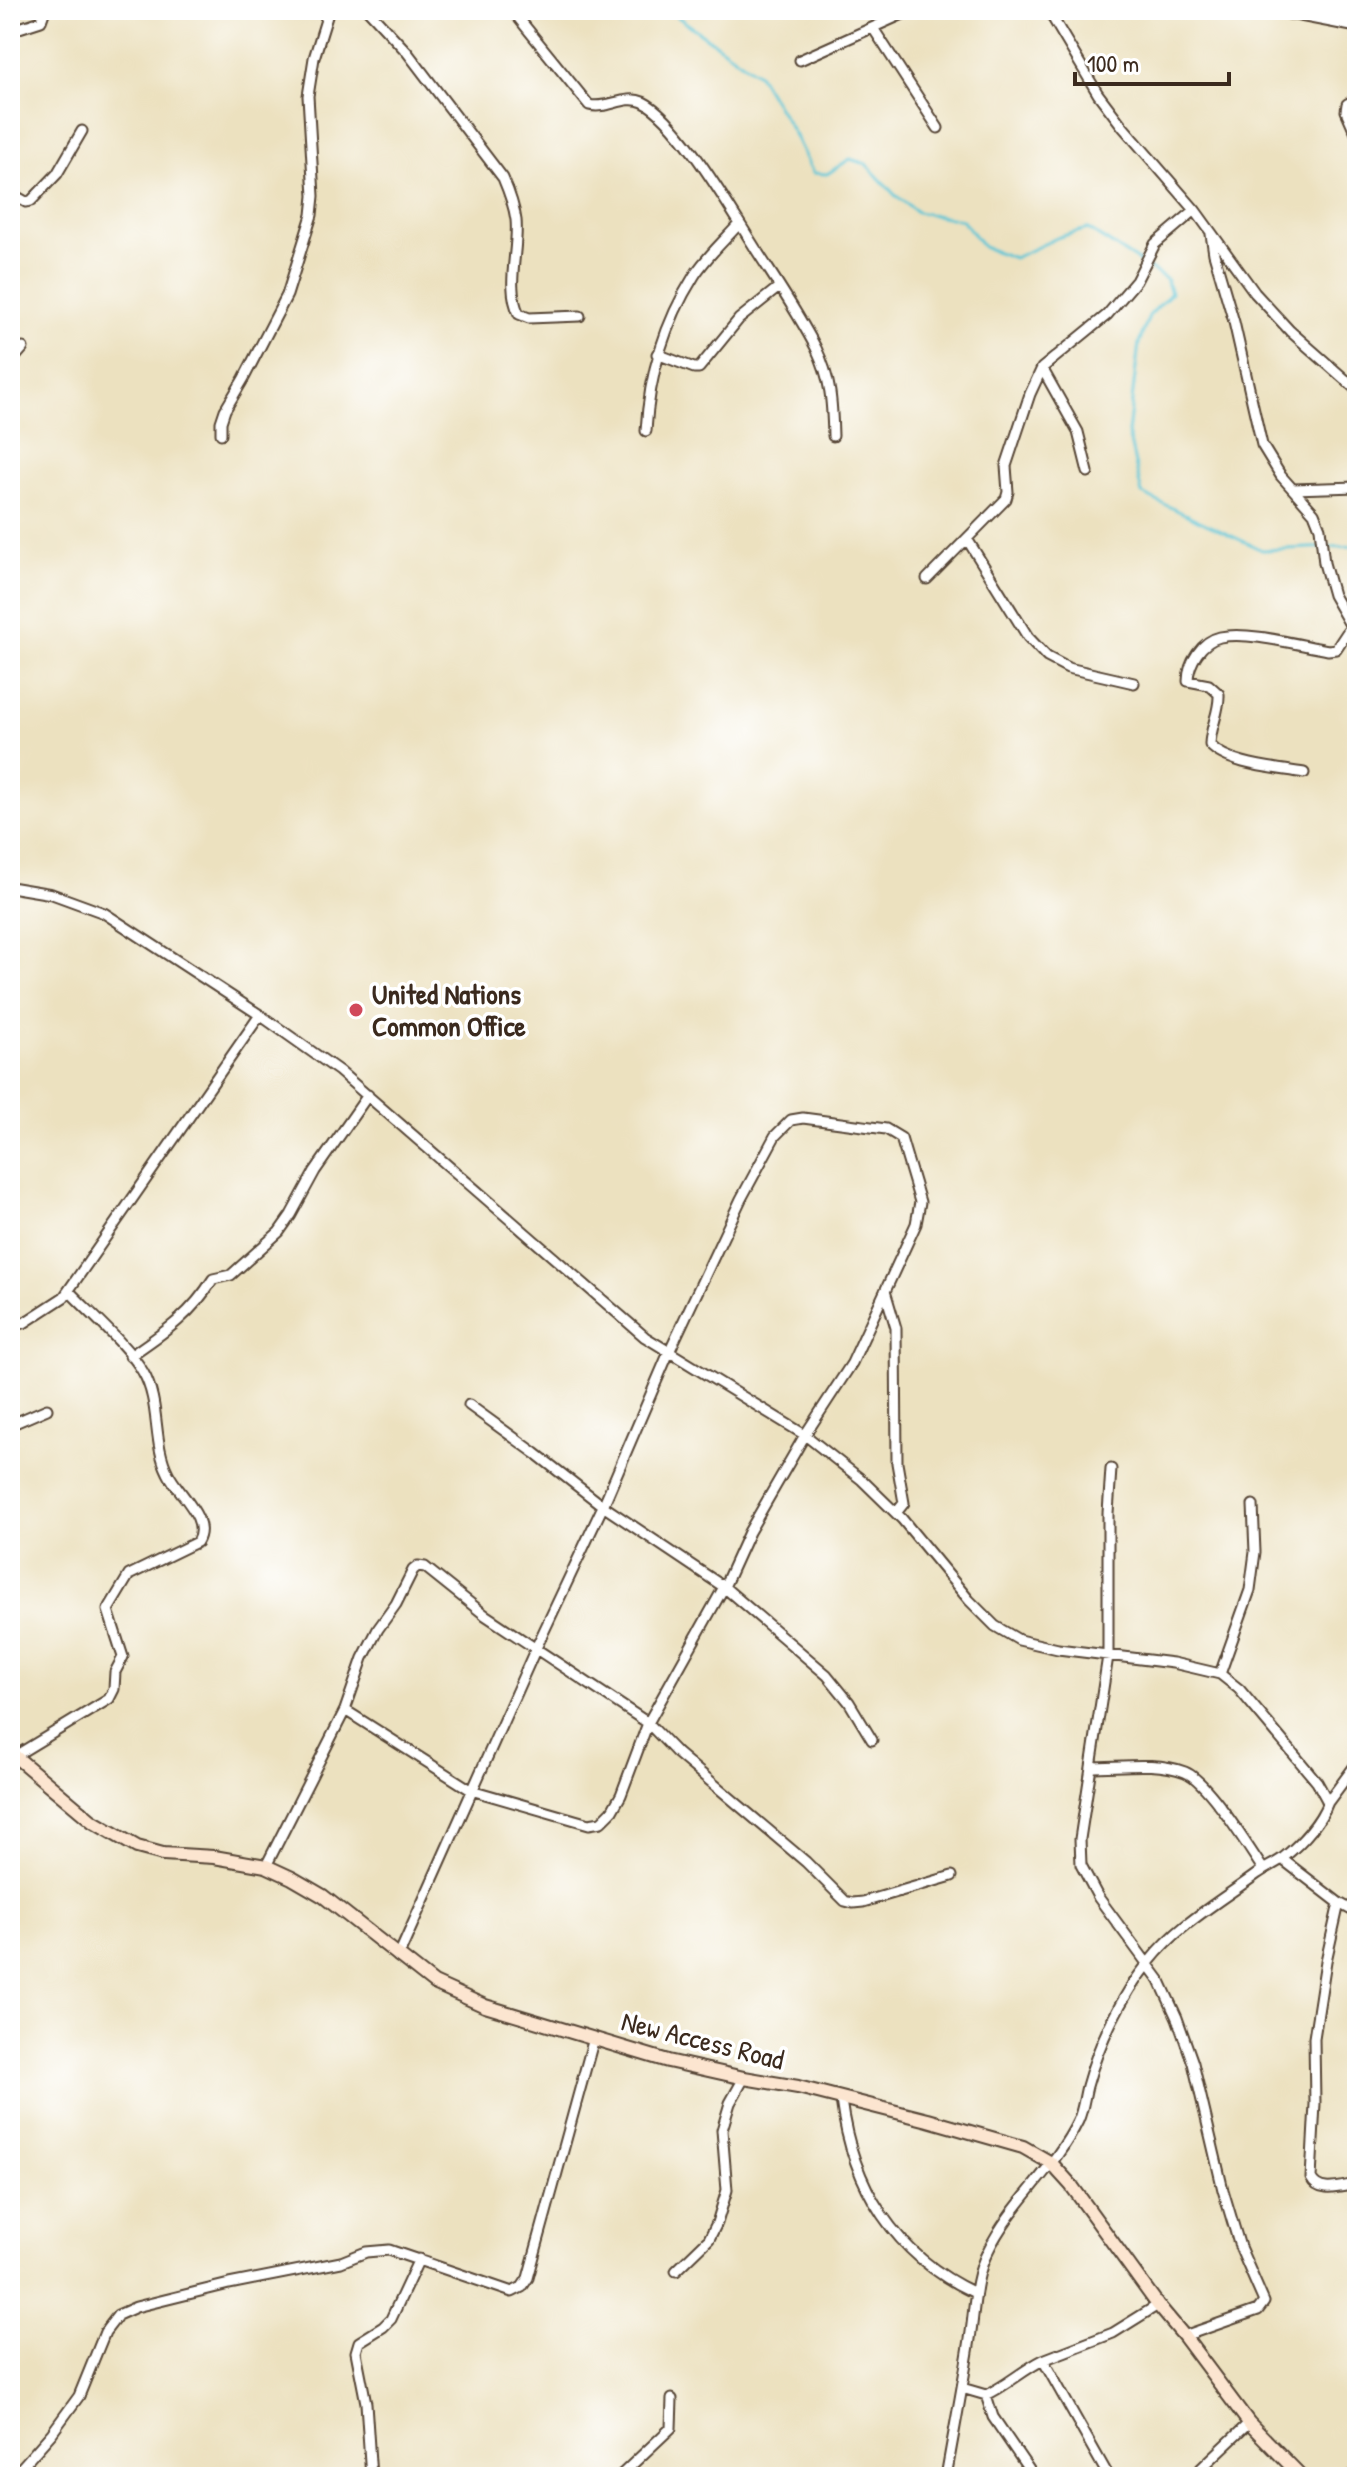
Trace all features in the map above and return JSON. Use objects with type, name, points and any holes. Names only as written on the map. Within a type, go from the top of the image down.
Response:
[{"type":"main road","name":"New Access Road","points":[[13,1754],[92,1821],[137,1847],[163,1854],[214,1857],[266,1866],[323,1896],[434,1983],[485,2006],[668,2061],[798,2087],[1023,2147],[1051,2163],[1071,2185],[1249,2423],[1302,2477]]},
{"type":"street","points":[[10,31],[41,21],[45,10]]},
{"type":"street","points":[[221,434],[225,410],[287,295],[312,215],[314,196],[308,96],[314,58],[329,10]]},
{"type":"street","points":[[368,10],[407,52],[503,178],[512,197],[516,222],[514,282],[515,306],[519,314],[529,318],[580,316]]},
{"type":"street","points":[[512,10],[589,105],[639,100],[670,123],[807,330],[827,370],[832,396],[833,436]]},
{"type":"street","points":[[800,60],[912,10]]},
{"type":"street","points":[[1048,10],[1098,94],[1211,230],[1255,293],[1357,390]]},
{"type":"street","points":[[1269,10],[1357,27]]},
{"type":"street","points":[[873,28],[938,128]]},
{"type":"street","points":[[1357,99],[1347,104],[1346,111],[1357,136]]},
{"type":"street","points":[[10,193],[26,202],[31,201],[57,174],[82,131]]},
{"type":"street","points":[[927,579],[1006,499],[1006,466],[1042,368],[1107,315],[1136,281],[1155,244],[1195,210]]},
{"type":"street","points":[[646,431],[648,394],[657,354],[694,275],[739,224]]},
{"type":"street","points":[[1211,230],[1214,254],[1234,322],[1262,445],[1269,459],[1314,513],[1320,528],[1324,563],[1333,595],[1357,637]]},
{"type":"street","points":[[657,354],[699,368],[739,319],[779,287]]},
{"type":"street","points":[[10,363],[23,348]]},
{"type":"street","points":[[1042,368],[1078,432],[1088,472]]},
{"type":"street","points":[[1293,489],[1357,487]]},
{"type":"street","points":[[967,539],[1019,623],[1047,657],[1068,668],[1134,683]]},
{"type":"street","points":[[1304,773],[1234,759],[1216,752],[1210,745],[1210,732],[1219,705],[1219,694],[1209,685],[1191,683],[1187,676],[1197,653],[1207,643],[1220,637],[1258,638],[1328,650],[1336,649],[1350,628]]},
{"type":"street","points":[[10,887],[52,894],[104,913],[260,1015],[368,1095],[620,1318],[645,1337],[805,1435],[862,1480],[896,1513],[969,1600],[995,1626],[1019,1640],[1058,1649],[1173,1663],[1220,1674],[1239,1689],[1317,1782],[1328,1802]]},
{"type":"street","points":[[10,1326],[24,1323],[45,1312],[69,1291],[260,1015]]},
{"type":"street","points":[[130,1356],[175,1325],[200,1300],[213,1279],[231,1275],[279,1232],[315,1171],[368,1095]]},
{"type":"street","points":[[345,1710],[471,1790],[589,1824],[601,1822],[612,1811],[648,1723],[724,1587],[749,1532],[805,1435],[852,1363],[916,1224],[920,1202],[901,1138],[886,1129],[803,1118],[791,1120],[775,1136],[741,1199],[669,1352],[603,1506],[471,1790],[398,1957]]},
{"type":"street","points":[[13,1754],[109,1699],[114,1689],[115,1672],[123,1657],[108,1610],[129,1575],[197,1542],[201,1534],[196,1515],[167,1472],[162,1458],[143,1371],[69,1291]]},
{"type":"street","points":[[885,1291],[896,1328],[897,1463],[904,1503],[896,1513]]},
{"type":"street","points":[[469,1405],[603,1506],[724,1587],[827,1675],[849,1702],[872,1740]]},
{"type":"street","points":[[10,1425],[47,1409]]},
{"type":"street","points":[[1111,1469],[1108,1656],[1080,1839],[1081,1865],[1098,1897],[1160,1981],[1177,2018],[1193,2063],[1240,2247],[1264,2302],[1258,2310],[1184,2336]]},
{"type":"street","points":[[1220,1674],[1250,1590],[1255,1552],[1253,1505]]},
{"type":"street","points":[[266,1866],[345,1710],[363,1658],[418,1566],[425,1567],[485,1615],[648,1723],[677,1753],[806,1862],[845,1901],[863,1902],[952,1876]]},
{"type":"street","points":[[946,2477],[981,2266],[1020,2201],[1051,2163],[1078,2121],[1087,2086],[1112,2022],[1148,1963],[1167,1942],[1263,1869],[1282,1859],[1317,1822],[1357,1763]]},
{"type":"street","points":[[1091,1767],[1156,1766],[1188,1773],[1218,1805],[1263,1869]]},
{"type":"street","points":[[1282,1859],[1339,1903],[1357,1913]]},
{"type":"street","points":[[1339,1903],[1314,2038],[1315,2104],[1311,2178],[1314,2186],[1320,2189],[1357,2184]]},
{"type":"street","points":[[13,2477],[52,2433],[79,2396],[105,2332],[118,2315],[136,2307],[229,2284],[341,2262],[366,2252],[389,2250],[512,2292],[522,2287],[528,2278],[594,2038]]},
{"type":"street","points":[[676,2271],[709,2239],[717,2223],[727,2190],[722,2130],[730,2103],[744,2078]]},
{"type":"street","points":[[841,2100],[845,2132],[866,2190],[883,2219],[909,2249],[955,2284],[975,2293]]},
{"type":"street","points":[[371,2477],[366,2403],[356,2352],[359,2342],[391,2319],[419,2259]]},
{"type":"street","points":[[962,2388],[986,2395],[1000,2389],[1031,2366],[1113,2333],[1158,2305]]},
{"type":"street","points":[[1043,2360],[1109,2477]]},
{"type":"street","points":[[986,2395],[993,2417],[1034,2477]]},
{"type":"street","points":[[619,2477],[671,2428],[674,2417],[672,2399]]},
{"type":"street","points":[[1192,2477],[1249,2423]]},
{"type":"street","points":[[1345,2477],[1357,2474]]},
{"type":"waterway","points":[[668,10],[758,74],[813,173],[827,174],[850,159],[866,164],[895,195],[917,212],[962,220],[983,247],[1014,258],[1059,237],[1088,229],[1166,279],[1171,293],[1149,316],[1139,343],[1128,433],[1142,494],[1262,550],[1357,546]]},
{"type":"place","name":"United Nations Common Office","points":[[356,1010]]}]
